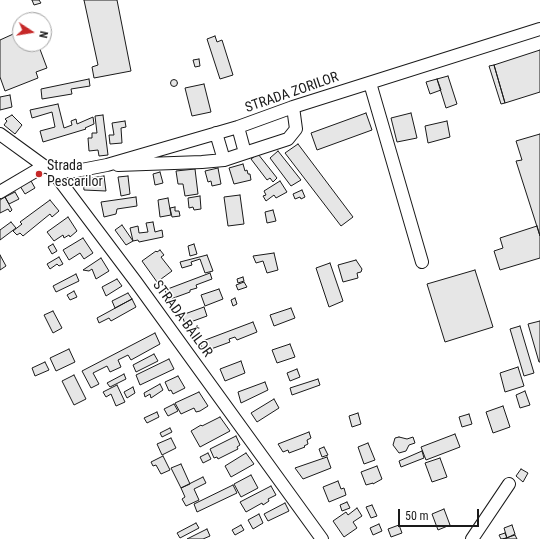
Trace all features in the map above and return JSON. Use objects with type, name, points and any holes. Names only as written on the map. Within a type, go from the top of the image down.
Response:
[{"type":"street","name":"STRADA ZORILOR","points":[[48,168],[67,172],[108,165],[238,127],[293,107],[540,28]]},
{"type":"street","points":[[370,83],[422,262]]},
{"type":"street","points":[[108,165],[135,166],[224,160],[288,139],[296,129],[293,107]]},
{"type":"street","points":[[238,127],[245,153]]},
{"type":"street","points":[[216,133],[224,160]]},
{"type":"street","name":"STRADA BĂILOR","points":[[0,134],[48,168],[136,282],[322,539]]},
{"type":"street","points":[[0,192],[48,168]]},
{"type":"street","points":[[472,539],[509,484]]},
{"type":"building","points":[[32,0],[39,0],[41,3],[34,5]]},
{"type":"building","points":[[84,0],[117,0],[131,71],[94,78],[92,67],[98,65]]},
{"type":"building","points":[[12,35],[12,52],[41,52],[47,68],[36,72],[38,78],[5,91],[0,77],[0,40]]},
{"type":"building","points":[[215,36],[217,42],[222,40],[233,75],[220,79],[207,39]]},
{"type":"building","points":[[540,50],[540,92],[505,103],[494,65]]},
{"type":"building","points":[[199,59],[200,66],[195,67],[193,60]]},
{"type":"building","points":[[494,65],[505,103],[501,104],[489,66]]},
{"type":"building","points":[[448,76],[457,104],[446,108],[437,79]]},
{"type":"building","points":[[89,79],[90,86],[71,89],[72,94],[42,99],[41,89]]},
{"type":"building","points":[[174,79],[177,80],[177,86],[174,87],[171,86],[170,83],[171,80]]},
{"type":"building","points":[[437,79],[441,90],[430,94],[426,82]]},
{"type":"building","points":[[204,84],[211,112],[192,116],[185,88]]},
{"type":"building","points":[[10,95],[12,107],[0,110],[0,97]]},
{"type":"building","points":[[58,104],[64,128],[72,125],[71,121],[76,119],[77,124],[93,117],[94,124],[85,128],[86,129],[43,142],[40,131],[55,127],[52,112],[32,118],[30,110]]},
{"type":"building","points":[[366,113],[372,130],[317,150],[311,133]]},
{"type":"building","points":[[411,113],[417,138],[397,142],[391,118]]},
{"type":"building","points":[[12,115],[22,125],[15,134],[4,125],[7,121],[5,119]]},
{"type":"building","points":[[103,115],[108,155],[99,156],[98,150],[89,151],[88,138],[92,138],[92,133],[97,133],[95,116]]},
{"type":"building","points":[[125,121],[126,127],[121,128],[122,143],[110,144],[109,135],[114,135],[112,123]]},
{"type":"building","points":[[447,121],[450,137],[428,143],[425,126]]},
{"type":"building","points":[[540,134],[540,236],[516,161],[522,160],[516,141]]},
{"type":"building","points":[[298,144],[353,217],[341,226],[285,153]]},
{"type":"building","points":[[278,151],[301,180],[291,186],[270,158]]},
{"type":"building","points":[[258,154],[277,178],[273,182],[270,178],[267,180],[251,159]]},
{"type":"building","points":[[243,164],[245,171],[247,170],[248,174],[250,174],[251,180],[234,184],[229,168]]},
{"type":"building","points":[[218,168],[221,184],[212,186],[211,181],[208,182],[205,171]]},
{"type":"building","points":[[195,169],[198,194],[185,196],[183,184],[178,184],[176,171]]},
{"type":"building","points":[[160,172],[163,183],[155,185],[153,174]]},
{"type":"building","points":[[104,176],[106,191],[84,190],[83,182],[90,181],[90,178]]},
{"type":"building","points":[[128,176],[130,194],[121,196],[118,177]]},
{"type":"building","points":[[31,181],[35,188],[25,194],[20,186]]},
{"type":"building","points":[[280,181],[287,192],[276,198],[274,195],[266,201],[263,196],[266,195],[264,191]]},
{"type":"building","points":[[302,190],[305,197],[295,199],[293,194]]},
{"type":"building","points":[[15,192],[19,199],[9,204],[5,197]]},
{"type":"building","points":[[240,195],[244,224],[228,226],[224,197]]},
{"type":"building","points":[[200,196],[201,209],[194,210],[193,207],[189,208],[188,198]]},
{"type":"building","points":[[5,197],[12,210],[10,212],[8,209],[0,213],[0,200]]},
{"type":"building","points":[[136,197],[137,206],[117,209],[116,214],[104,217],[101,202]]},
{"type":"building","points":[[168,198],[171,215],[160,217],[158,200]]},
{"type":"building","points":[[50,200],[59,211],[52,217],[50,214],[23,236],[20,233],[17,235],[13,231],[22,224],[20,222]]},
{"type":"building","points":[[175,207],[175,211],[179,211],[180,216],[172,217],[170,208]]},
{"type":"building","points":[[273,210],[276,221],[267,223],[265,212]]},
{"type":"building","points":[[68,217],[77,231],[70,237],[69,235],[64,238],[63,235],[54,241],[47,232]]},
{"type":"building","points":[[11,222],[16,228],[0,240],[0,230]]},
{"type":"building","points":[[153,222],[155,232],[162,230],[163,237],[139,242],[138,240],[133,241],[130,228],[138,226],[139,233],[148,232],[146,223]]},
{"type":"building","points":[[122,225],[133,241],[126,245],[115,230]]},
{"type":"building","points":[[537,226],[540,236],[540,258],[500,270],[494,251],[503,248],[500,238]]},
{"type":"building","points":[[83,238],[93,253],[84,259],[80,253],[69,260],[63,250]]},
{"type":"building","points":[[53,244],[57,251],[52,254],[48,247]]},
{"type":"building","points":[[194,244],[197,254],[190,256],[188,246]]},
{"type":"building","points":[[160,250],[164,255],[161,257],[172,271],[157,282],[142,261],[156,251],[157,252]]},
{"type":"building","points":[[274,253],[278,270],[267,273],[263,261],[256,263],[253,256]]},
{"type":"building","points":[[0,255],[6,266],[0,270]]},
{"type":"building","points":[[207,255],[213,271],[205,273],[200,259],[191,262],[192,265],[182,268],[180,262]]},
{"type":"building","points":[[59,257],[63,264],[59,266],[57,264],[50,269],[47,264]]},
{"type":"building","points":[[101,258],[109,271],[96,279],[92,269],[89,271],[83,270]]},
{"type":"building","points":[[356,260],[362,269],[361,272],[357,273],[358,278],[343,282],[338,265]]},
{"type":"building","points":[[330,263],[343,301],[329,307],[316,268]]},
{"type":"building","points":[[475,270],[493,327],[445,342],[427,284]]},
{"type":"building","points":[[210,273],[212,279],[196,285],[197,288],[190,290],[190,292],[168,300],[165,290]]},
{"type":"building","points":[[76,274],[79,281],[56,292],[53,286]]},
{"type":"building","points":[[243,277],[244,281],[238,283],[237,279]]},
{"type":"building","points":[[117,279],[122,286],[106,296],[102,287]]},
{"type":"building","points":[[244,282],[247,287],[238,290],[236,285]]},
{"type":"building","points":[[219,289],[223,299],[205,306],[201,295]]},
{"type":"building","points":[[74,291],[77,297],[70,300],[67,295]]},
{"type":"building","points":[[128,293],[132,299],[115,308],[112,301]]},
{"type":"building","points":[[235,298],[237,304],[233,306],[231,300]]},
{"type":"building","points":[[132,299],[136,307],[111,321],[109,318],[99,323],[97,318]]},
{"type":"building","points":[[204,307],[207,316],[185,324],[182,315]]},
{"type":"building","points":[[291,308],[295,318],[274,326],[270,315]]},
{"type":"building","points":[[53,311],[62,328],[53,333],[44,315]]},
{"type":"building","points":[[540,321],[540,362],[539,362],[528,324]]},
{"type":"building","points":[[253,322],[257,332],[237,340],[235,337],[229,339],[230,342],[211,349],[210,346],[203,349],[200,342]]},
{"type":"building","points":[[520,326],[534,373],[524,376],[510,329]]},
{"type":"building","points":[[155,333],[160,344],[131,360],[128,355],[118,360],[121,367],[110,372],[107,366],[93,373],[99,384],[91,388],[82,371]]},
{"type":"building","points":[[290,344],[295,357],[277,363],[272,350]]},
{"type":"building","points":[[69,349],[75,362],[56,371],[50,358]]},
{"type":"building","points":[[154,354],[158,361],[136,372],[133,365]]},
{"type":"building","points":[[169,359],[174,369],[140,385],[136,375]]},
{"type":"building","points":[[241,361],[245,373],[225,381],[220,369]]},
{"type":"building","points":[[45,362],[49,370],[35,376],[32,368]]},
{"type":"building","points":[[518,367],[524,386],[505,392],[500,373]]},
{"type":"building","points":[[297,369],[300,377],[290,381],[287,373]]},
{"type":"building","points":[[124,374],[126,379],[110,387],[107,383]]},
{"type":"building","points":[[74,375],[86,399],[74,405],[62,381]]},
{"type":"building","points":[[178,376],[185,388],[173,394],[171,390],[169,391],[165,382]]},
{"type":"building","points":[[318,379],[320,385],[292,395],[290,388]]},
{"type":"building","points":[[265,382],[268,390],[241,403],[238,392]]},
{"type":"building","points":[[160,384],[163,390],[151,398],[150,394],[145,397],[144,393]]},
{"type":"building","points":[[117,385],[125,402],[116,406],[111,394],[106,397],[103,392]]},
{"type":"building","points":[[133,387],[135,393],[127,398],[124,392]]},
{"type":"building","points":[[525,391],[530,405],[520,408],[516,395]]},
{"type":"building","points":[[199,392],[208,406],[200,411],[196,412],[194,408],[181,414],[175,403]]},
{"type":"building","points":[[274,399],[279,408],[257,422],[251,413]]},
{"type":"building","points":[[174,404],[178,411],[168,416],[164,409]]},
{"type":"building","points":[[503,406],[510,427],[493,433],[486,412]]},
{"type":"building","points":[[157,412],[159,417],[147,423],[144,418]]},
{"type":"building","points":[[358,413],[361,424],[352,427],[349,416]]},
{"type":"building","points":[[469,414],[472,424],[462,427],[459,417]]},
{"type":"building","points":[[220,417],[230,431],[200,447],[191,431]]},
{"type":"building","points":[[170,428],[172,432],[162,437],[160,433]]},
{"type":"building","points":[[309,432],[311,438],[307,440],[308,444],[304,446],[305,447],[289,453],[288,450],[283,452],[278,444]]},
{"type":"building","points":[[455,434],[460,447],[426,460],[421,447]]},
{"type":"building","points":[[236,436],[240,445],[237,447],[238,449],[218,459],[217,457],[214,458],[210,449]]},
{"type":"building","points":[[399,437],[407,439],[413,437],[415,443],[409,445],[406,451],[399,453],[393,445],[395,438]]},
{"type":"building","points":[[171,438],[176,448],[162,455],[157,444]]},
{"type":"building","points":[[368,443],[375,460],[364,464],[358,447]]},
{"type":"building","points":[[324,447],[328,455],[322,457],[319,449]]},
{"type":"building","points":[[422,451],[424,458],[401,467],[399,461]]},
{"type":"building","points":[[208,453],[211,459],[203,463],[200,457]]},
{"type":"building","points":[[246,453],[254,464],[231,477],[225,466]]},
{"type":"building","points":[[163,456],[170,470],[161,474],[156,465],[153,466],[151,462]]},
{"type":"building","points":[[327,457],[331,468],[303,479],[295,468]]},
{"type":"building","points":[[440,458],[447,477],[432,482],[425,463]]},
{"type":"building","points":[[181,464],[190,484],[181,488],[171,468]]},
{"type":"building","points":[[377,466],[382,479],[373,484],[366,485],[361,472]]},
{"type":"building","points":[[521,469],[528,473],[523,482],[516,476]]},
{"type":"building","points":[[251,475],[258,488],[241,497],[234,484]]},
{"type":"building","points":[[203,477],[206,483],[194,489],[199,500],[186,506],[182,499],[185,497],[181,488]]},
{"type":"building","points":[[338,481],[341,489],[344,488],[346,495],[329,502],[323,487]]},
{"type":"building","points":[[233,485],[237,493],[197,512],[194,504]]},
{"type":"building","points":[[271,486],[276,495],[268,499],[269,501],[263,505],[262,503],[246,512],[240,502]]},
{"type":"building","points":[[347,502],[350,508],[342,511],[340,505]]},
{"type":"building","points":[[285,503],[289,511],[268,521],[264,514]]},
{"type":"building","points":[[372,505],[377,516],[371,518],[366,507]]},
{"type":"building","points":[[357,508],[362,516],[353,522],[357,528],[344,537],[333,521],[346,512],[348,515]]},
{"type":"building","points":[[444,509],[450,525],[438,530],[432,514]]},
{"type":"building","points":[[259,514],[263,523],[253,529],[248,520]]},
{"type":"building","points":[[196,523],[199,528],[180,538],[177,533]]},
{"type":"building","points":[[379,524],[382,531],[373,535],[370,528]]},
{"type":"building","points":[[241,525],[244,530],[235,535],[232,530]]},
{"type":"building","points":[[399,525],[402,533],[391,537],[388,529]]},
{"type":"building","points":[[512,525],[515,534],[507,538],[504,528]]},
{"type":"building","points":[[207,529],[210,536],[203,539],[187,539]]},
{"type":"building","points":[[505,533],[507,538],[501,539],[499,535]]},
{"type":"building","points":[[515,535],[517,539],[503,539]]},
{"type":"place","name":"Strada Pescarilor","points":[[39,174]]}]
